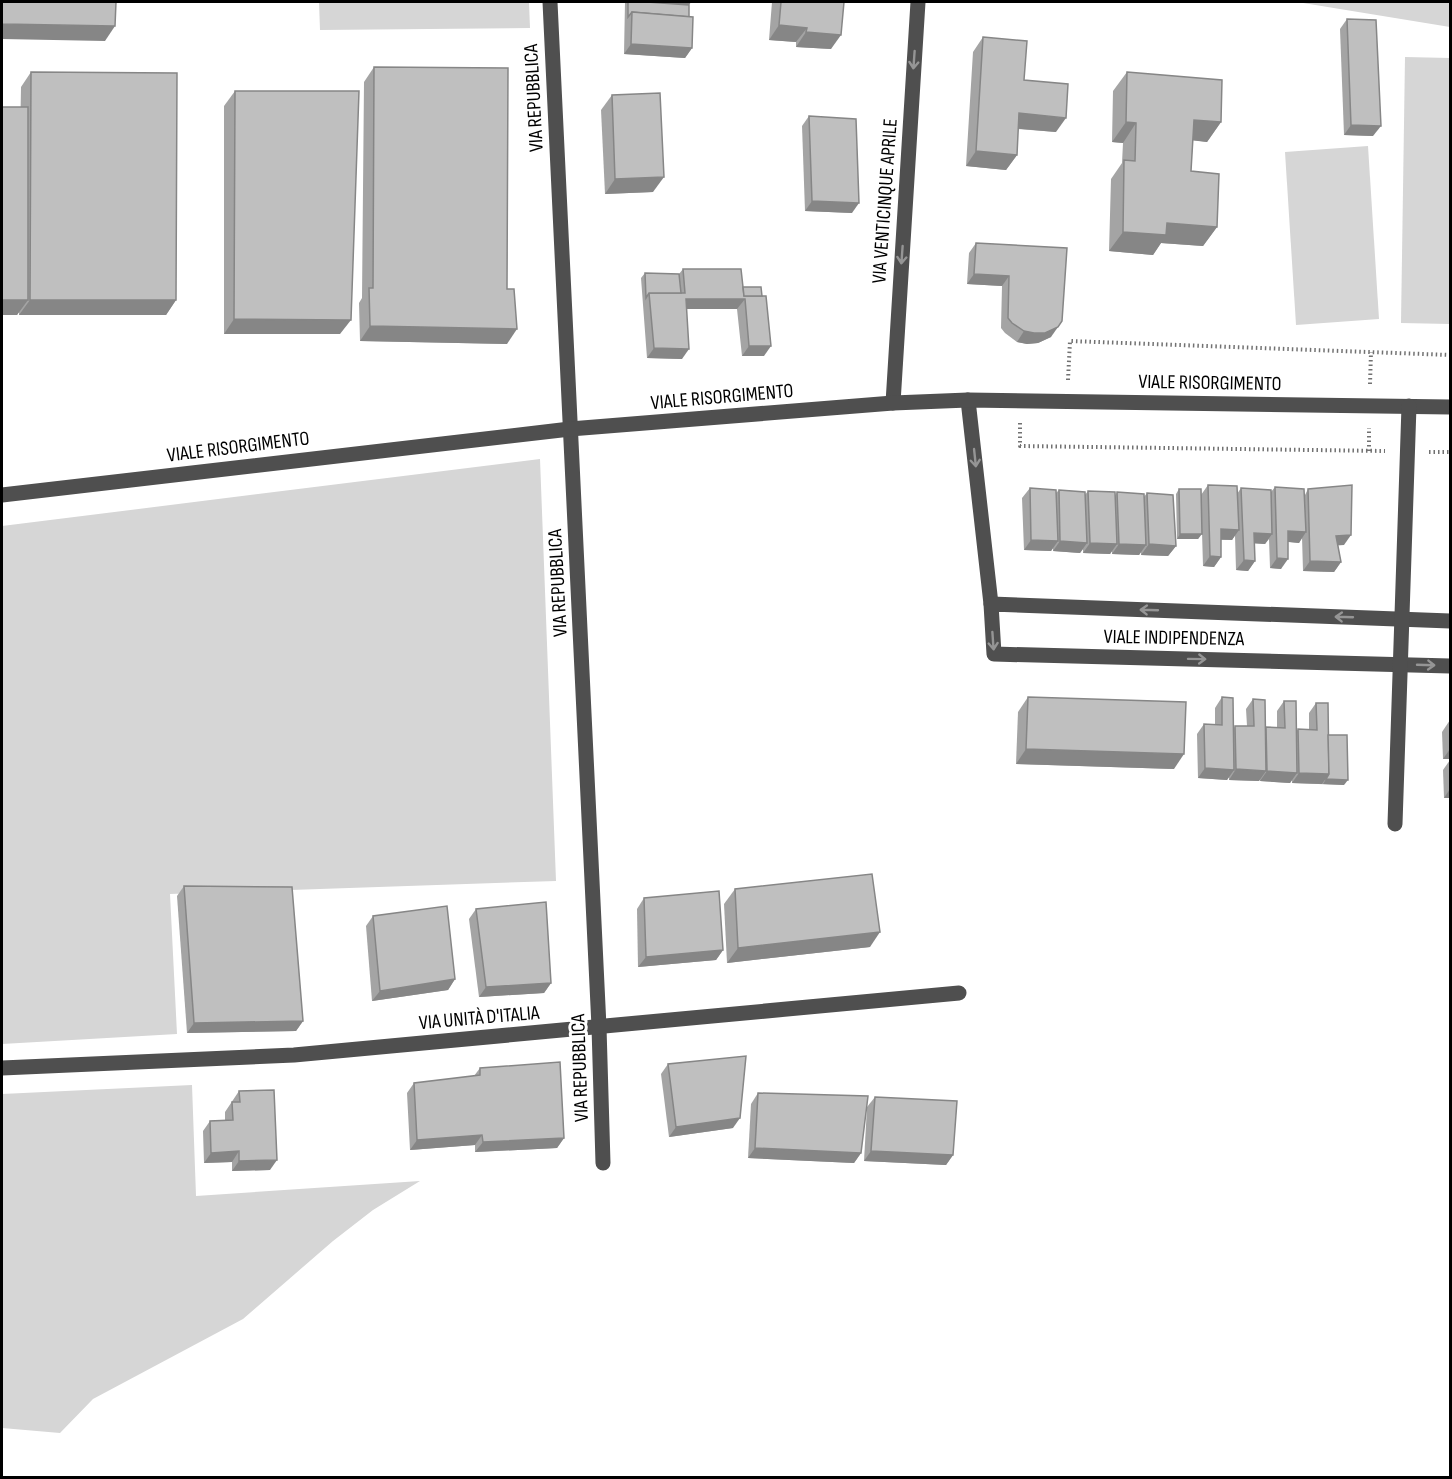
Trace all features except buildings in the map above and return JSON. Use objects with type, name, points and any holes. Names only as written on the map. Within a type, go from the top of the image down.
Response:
[{"type":"street","name":"VIA REPUBBLICA","points":[[550,2],[599,1028],[603,1163]]},
{"type":"street","name":"VIA VENTICINQUE APRILE","points":[[893,403],[918,2]]},
{"type":"street","name":"VIALE RISORGIMENTO","points":[[2,495],[570,429],[893,403],[968,400],[1450,407]]},
{"type":"street","name":"VIALE INDIPENDENZA","points":[[968,400],[991,604],[994,654],[1450,666]]},
{"type":"street","points":[[1395,824],[1408,406]]},
{"type":"street","name":"VIALE INDIPENDENZA","points":[[991,604],[1450,621]]},
{"type":"street","name":"VIA UNITÀ D'ITALIA","points":[[2,1068],[294,1055],[960,993]]},
{"type":"path","points":[[1067,402],[1070,342],[1450,355]]},
{"type":"path","points":[[1021,401],[1020,446],[1450,452]]},
{"type":"shaded area","points":[[319,2],[529,2],[530,28],[320,30]]},
{"type":"shaded area","points":[[1297,2],[1450,2],[1450,27]]},
{"type":"shaded area","points":[[1405,57],[1450,58],[1450,324],[1401,323]]},
{"type":"shaded area","points":[[1368,146],[1379,319],[1296,325],[1285,152]]},
{"type":"shaded area","points":[[540,459],[556,881],[170,894],[177,1034],[2,1044],[2,526]]},
{"type":"shaded area","points":[[192,1085],[196,1196],[420,1181],[373,1210],[333,1241],[243,1319],[93,1399],[60,1433],[2,1428],[2,1094]]}]
